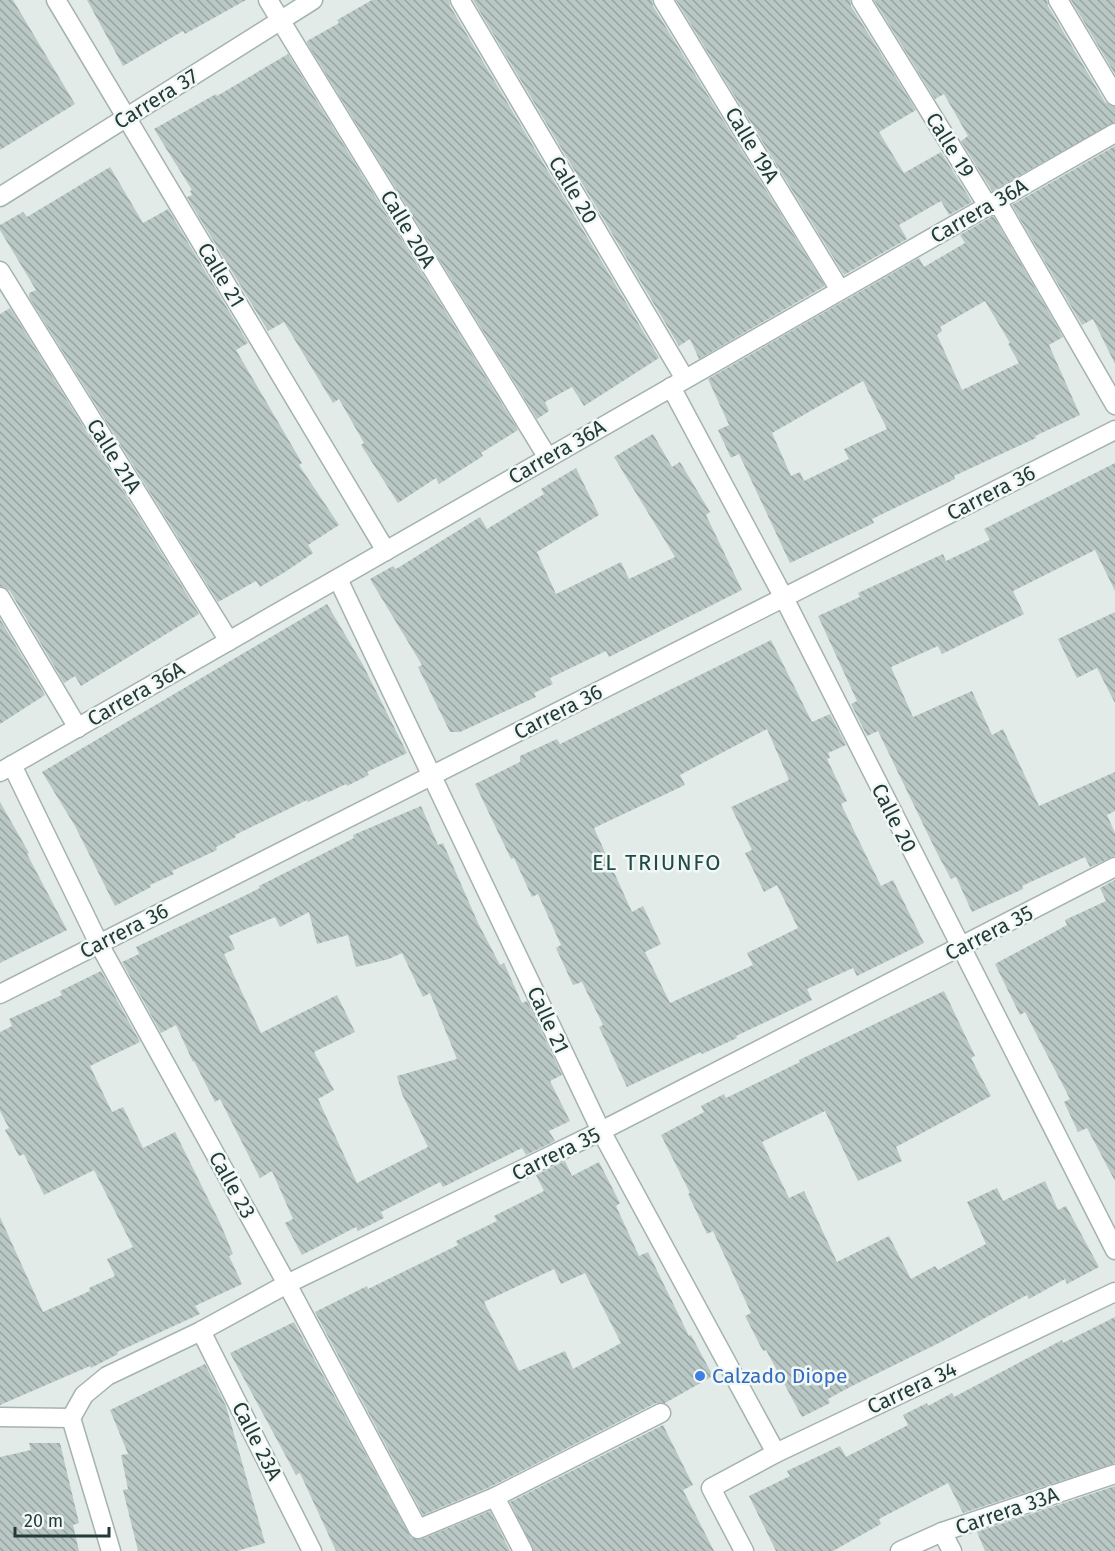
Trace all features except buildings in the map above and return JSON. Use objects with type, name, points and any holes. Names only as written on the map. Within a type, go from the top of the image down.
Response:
[{"type":"street","name":"Calle 21","points":[[56,0],[386,550]]},
{"type":"street","name":"Calle 20A","points":[[268,0],[548,458]]},
{"type":"street","name":"Carrera 37","points":[[0,197],[313,0]]},
{"type":"street","name":"Calle 20","points":[[460,0],[678,383],[960,948],[1115,1250]]},
{"type":"street","name":"Calle 19A","points":[[663,0],[840,290]]},
{"type":"street","name":"Calle 19","points":[[861,0],[988,206],[1000,206],[1115,405]]},
{"type":"street","points":[[1058,0],[1115,96]]},
{"type":"street","name":"Carrera 36A","points":[[6,769],[1115,133]]},
{"type":"street","name":"Calle 21A","points":[[0,271],[229,641]]},
{"type":"street","name":"Carrera 36","points":[[0,994],[1115,430]]},
{"type":"street","name":"Calle 21","points":[[338,579],[601,1131],[776,1453]]},
{"type":"street","points":[[0,597],[78,728]]},
{"type":"street","name":"Calle 23","points":[[6,769],[418,1529],[495,1497],[661,1413]]},
{"type":"street","name":"Carrera 35","points":[[71,1418],[84,1395],[107,1376],[201,1331],[287,1284],[601,1131],[1115,867]]},
{"type":"street","name":"Carrera 34","points":[[744,1551],[711,1488],[776,1453],[1115,1292]]},
{"type":"street","name":"Calle 23A","points":[[201,1331],[312,1551]]},
{"type":"street","points":[[0,1417],[71,1418],[111,1551]]},
{"type":"street","name":"Carrera 33A","points":[[900,1551],[942,1532],[1115,1474]]},
{"type":"street","points":[[495,1497],[523,1551]]},
{"type":"street","points":[[942,1532],[952,1551]]},
{"type":"place","name":"Calzado Diope","points":[[700,1376]]},
{"type":"district","name":"EL TRIUNFO","points":[[657,862]]}]
